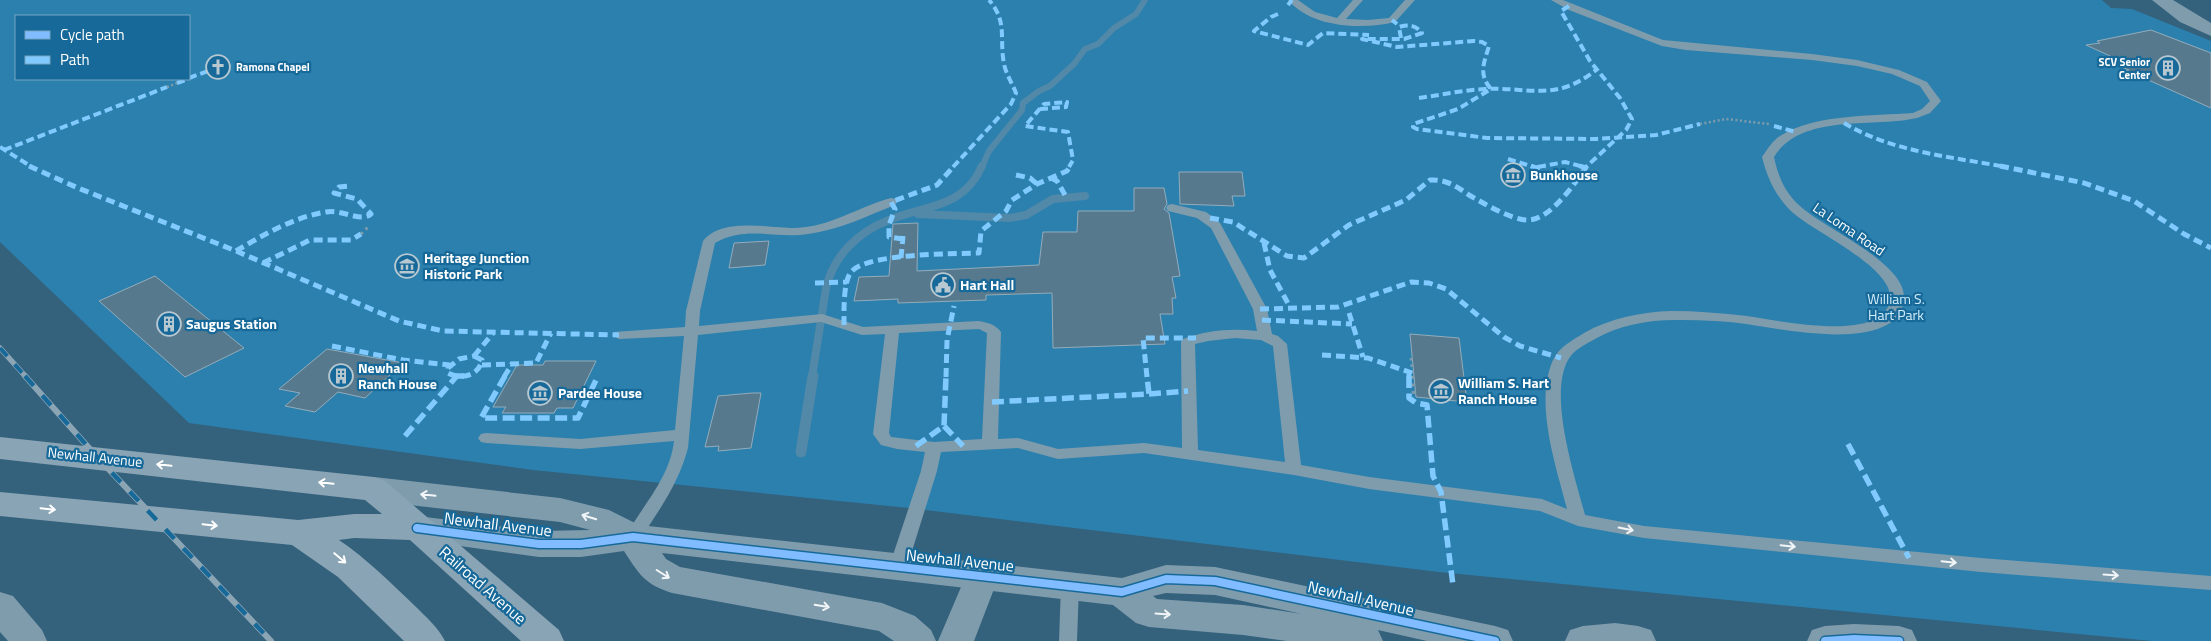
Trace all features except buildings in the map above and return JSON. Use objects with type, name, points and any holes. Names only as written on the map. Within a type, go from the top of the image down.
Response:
[{"type":"main road","name":"Newhall Avenue","points":[[0,448],[374,489]]},
{"type":"main road","name":"Railroad Avenue","points":[[374,489],[546,641]]},
{"type":"main road","name":"Newhall Avenue","points":[[0,504],[298,534],[354,526],[417,528]]},
{"type":"main road","points":[[298,534],[319,543],[348,564],[427,641]]},
{"type":"street","points":[[2161,0],[2187,18],[2211,30]]},
{"type":"street","name":"Newhall Avenue","points":[[374,489],[560,510],[597,519],[633,537]]},
{"type":"street","name":"Newhall Avenue","points":[[417,528],[539,544],[581,544],[633,537],[1122,592],[1166,579],[1215,581],[1495,641]]},
{"type":"street","points":[[633,537],[654,568],[672,579],[882,617],[895,621],[908,630],[918,641]]},
{"type":"street","points":[[956,641],[982,576]]},
{"type":"street","points":[[1122,592],[1149,613],[1243,620],[1313,630],[1365,641]]},
{"type":"street","points":[[0,606],[29,641]]},
{"type":"street","points":[[1583,641],[1614,638],[1638,641]]},
{"type":"street","points":[[1825,641],[1854,639],[1899,641]]},
{"type":"lane","points":[[1293,0],[1301,9],[1340,20],[1369,24],[1392,20],[1410,0]]},
{"type":"lane","points":[[1340,20],[1358,0]]},
{"type":"lane","name":"La Loma Road","points":[[1556,0],[1662,43],[1713,50],[1824,57],[1872,66],[1908,77],[1931,90],[1936,101],[1923,114],[1826,124],[1800,131],[1776,144],[1768,157],[1780,192],[1801,214],[1875,263],[1886,274],[1897,297],[1895,309],[1887,318],[1857,329],[1840,331],[1812,330],[1702,316],[1660,316],[1612,325],[1575,345],[1561,358],[1555,380],[1554,415],[1578,520]]},
{"type":"lane","points":[[633,537],[675,469],[682,446],[692,311],[709,242],[716,236],[740,230],[774,229],[805,231],[816,229],[892,202]]},
{"type":"lane","points":[[1172,208],[1201,214],[1210,218],[1216,226],[1260,308],[1265,335]]},
{"type":"lane","points":[[618,335],[692,331],[822,318],[862,331],[979,325],[994,332],[990,444]]},
{"type":"lane","points":[[892,329],[881,434],[886,441],[897,444],[934,447],[1018,443],[1058,454],[1144,448],[1294,469],[1369,483],[1542,505],[1578,520],[1663,534],[1981,565],[2211,583]]},
{"type":"lane","points":[[1190,454],[1188,342],[1205,335],[1265,335],[1280,344],[1294,469]]},
{"type":"lane","points":[[486,438],[580,444],[682,435]]},
{"type":"lane","points":[[898,567],[934,447]]},
{"type":"lane","points":[[1068,641],[1070,586]]},
{"type":"path","points":[[167,87],[177,83]]},
{"type":"path","points":[[1700,124],[1716,118],[1742,119],[1774,126]]},
{"type":"path","points":[[361,234],[369,226]]},
{"type":"path","points":[[1411,358],[1414,395]]},
{"type":"green space","name":"William S. Hart Park","points":[[0,0],[2102,0],[2111,8],[2132,9],[2211,41],[2211,641],[2152,641],[1439,572],[909,508],[533,470],[189,423],[0,242]]},
{"type":"waterway","points":[[982,167],[989,151],[1022,110],[1023,103],[1039,91],[1050,86],[1074,64],[1085,49],[1098,44],[1114,28],[1136,14],[1145,0]]},
{"type":"waterway","points":[[812,377],[826,288],[841,255],[858,238],[878,225],[954,198],[974,180],[982,166]]},
{"type":"waterway","points":[[918,214],[1010,218],[1026,215],[1053,199],[1085,196]]},
{"type":"waterway","points":[[801,452],[813,376]]},
{"type":"railway","points":[[0,348],[26,377]]},
{"type":"railway","points":[[25,376],[98,458],[271,641]]},
{"type":"marked path","points":[[903,239],[889,237],[889,225],[895,209],[891,202],[937,185],[1011,104],[1016,93],[1004,63],[1000,15],[989,0]]},
{"type":"marked path","points":[[1288,5],[1292,0]]},
{"type":"marked path","points":[[1210,218],[1233,222],[1287,256],[1304,258],[1349,225],[1406,200],[1430,180],[1441,180],[1450,183],[1490,206],[1525,220],[1531,220],[1548,212],[1564,196],[1590,163],[1626,130],[1632,119],[1620,98],[1581,47],[1561,11],[1569,6]]},
{"type":"marked path","points":[[1278,14],[1271,17],[1254,31],[1308,45],[1323,33],[1369,35]]},
{"type":"marked path","points":[[1392,20],[1397,24]]},
{"type":"marked path","points":[[1401,38],[1399,27],[1402,26],[1415,27],[1422,33],[1418,36],[1404,39],[1362,39],[1397,47],[1474,41],[1482,42],[1489,46],[1482,73],[1486,84],[1491,89],[1458,109],[1413,124],[1413,127],[1417,129],[1487,138],[1596,139],[1656,135],[1700,124]]},
{"type":"marked path","points":[[1419,98],[1482,89],[1533,92],[1559,90],[1584,80],[1596,70]]},
{"type":"marked path","points":[[190,78],[208,71]]},
{"type":"marked path","points":[[177,83],[185,80]]},
{"type":"marked path","points":[[4,150],[167,87]]},
{"type":"marked path","points":[[844,325],[847,283],[851,272],[859,266],[911,256],[979,253],[981,231],[1006,211],[1012,200],[1037,184],[1067,171],[1073,160],[1068,132],[1025,126],[1044,104],[1067,102],[1066,107],[1040,109]]},
{"type":"marked path","points":[[1844,123],[1859,132],[1899,146],[2084,183],[2134,201],[2184,234],[2211,248]]},
{"type":"marked path","points":[[1774,126],[1796,132]]},
{"type":"marked path","points":[[0,147],[24,164],[78,188],[236,251],[399,321],[443,331],[619,335]]},
{"type":"marked path","points":[[1508,159],[1536,168],[1565,162],[1586,168]]},
{"type":"marked path","points":[[1016,175],[1030,178],[1037,184]]},
{"type":"marked path","points":[[1051,178],[1057,181],[1065,195]]},
{"type":"marked path","points":[[236,251],[298,220],[325,212],[341,211],[359,218],[367,217],[371,214],[360,201],[334,193],[339,187],[350,186]]},
{"type":"marked path","points":[[263,263],[310,240],[351,240],[361,234]]},
{"type":"marked path","points":[[901,258],[903,236]]},
{"type":"marked path","points":[[1264,243],[1270,270],[1291,309]]},
{"type":"marked path","points":[[815,283],[847,282]]},
{"type":"marked path","points":[[1260,309],[1338,307],[1411,282],[1429,283],[1446,289],[1504,337],[1520,346],[1561,358]]},
{"type":"marked path","points":[[916,446],[944,426],[947,340],[954,306]]},
{"type":"marked path","points":[[1349,313],[1363,357]]},
{"type":"marked path","points":[[1262,320],[1352,324]]},
{"type":"marked path","points":[[474,356],[482,360],[481,365],[474,373],[463,376],[448,373],[450,365],[463,357],[474,356],[494,332]]},
{"type":"marked path","points":[[482,365],[536,363],[551,333]]},
{"type":"marked path","points":[[992,402],[1149,394],[1143,338],[1196,338]]},
{"type":"marked path","points":[[332,346],[403,360],[450,365]]},
{"type":"marked path","points":[[1322,355],[1368,358],[1412,373]]},
{"type":"marked path","points":[[512,364],[481,418],[578,418],[596,380]]},
{"type":"marked path","points":[[1409,372],[1409,398],[1416,403],[1427,405],[1433,476],[1441,492],[1453,585]]},
{"type":"marked path","points":[[405,436],[456,377]]},
{"type":"marked path","points":[[1149,394],[1188,391]]},
{"type":"marked path","points":[[944,426],[963,446]]},
{"type":"marked path","points":[[1848,444],[1909,558]]},
{"type":"cycle path","points":[[417,528],[539,544],[581,544],[633,537],[1122,592],[1166,579],[1215,581],[1495,641]]},
{"type":"cycle path","points":[[1825,641],[1854,639],[1899,641]]},
{"type":"place","name":"Ramona Chapel","points":[[218,67]]},
{"type":"place","name":"SCV Senior Center","points":[[2168,68]]},
{"type":"place","name":"Bunkhouse","points":[[1513,175]]},
{"type":"place","name":"Heritage Junction Historic Park","points":[[407,266]]},
{"type":"place","name":"Hart Hall","points":[[943,285]]},
{"type":"place","name":"Saugus Station","points":[[169,324]]},
{"type":"place","name":"Newhall Ranch House","points":[[341,376]]},
{"type":"place","name":"William S. Hart Ranch House","points":[[1441,391]]},
{"type":"place","name":"Pardee House","points":[[540,393]]}]
